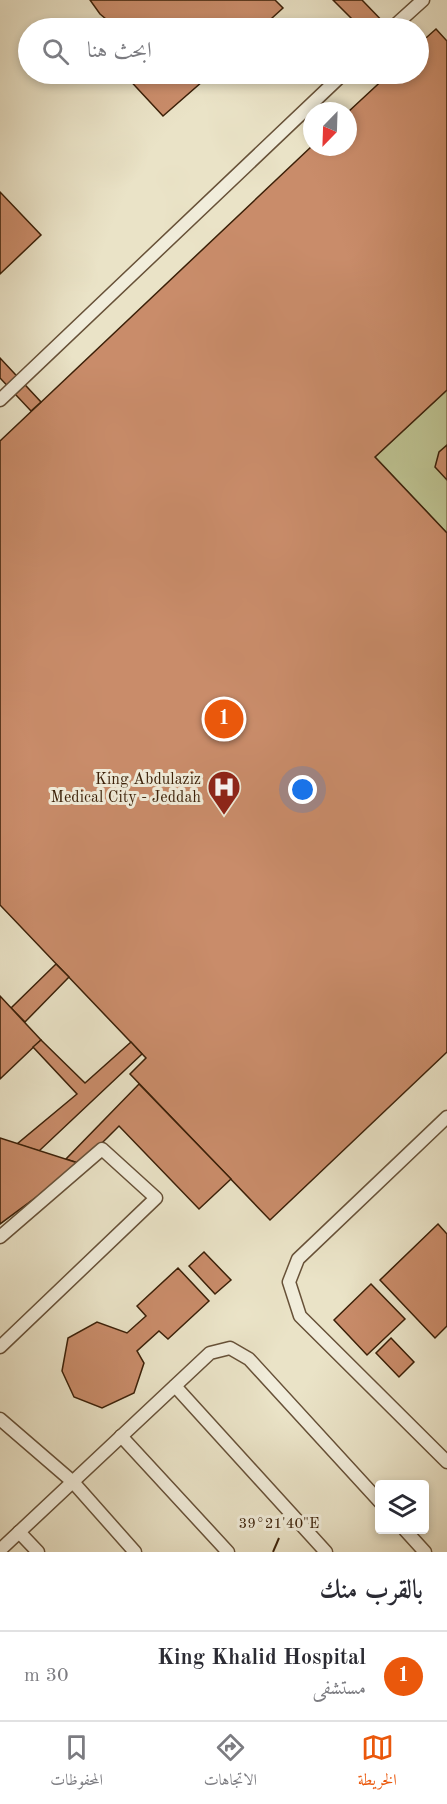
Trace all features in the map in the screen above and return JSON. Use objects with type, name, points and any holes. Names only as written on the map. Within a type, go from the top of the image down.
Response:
[{"type":"lane","points":[[403,18],[423,0]]},
{"type":"lane","points":[[0,400],[332,84]]},
{"type":"lane","points":[[447,1117],[298,1259],[289,1282],[300,1316],[447,1462]]},
{"type":"lane","points":[[0,1237],[102,1149],[156,1198],[0,1347]]},
{"type":"lane","points":[[0,1550],[210,1353],[230,1348],[249,1359],[375,1497]]},
{"type":"lane","points":[[175,1386],[326,1552]]},
{"type":"lane","points":[[0,1419],[73,1482],[135,1552]]},
{"type":"lane","points":[[121,1436],[228,1552]]},
{"type":"lane","points":[[19,1532],[38,1552]]},
{"type":"lane","points":[[409,1534],[425,1552]]},
{"type":"green space","points":[[447,390],[447,533],[375,457]]},
{"type":"building","points":[[90,0],[275,0],[283,8],[272,18],[105,18]]},
{"type":"building","points":[[333,0],[362,0],[379,18],[351,18]]},
{"type":"building","points":[[436,29],[447,41],[447,390],[375,457],[447,533],[447,1052],[270,1220],[130,1074],[146,1058],[0,905],[0,441],[303,155],[357,156],[357,104],[378,84],[429,84],[429,35]]},
{"type":"building","points":[[133,84],[200,84],[163,116]]},
{"type":"building","points":[[0,192],[41,235],[0,274]]},
{"type":"building","points":[[0,358],[41,402],[31,411],[0,378]]},
{"type":"building","points":[[447,445],[447,480],[435,467],[439,452]]},
{"type":"building","points":[[56,964],[69,977],[25,1022],[11,1008]]},
{"type":"building","points":[[0,996],[41,1040],[0,1079]]},
{"type":"building","points":[[41,1040],[85,1083],[131,1042],[142,1054],[39,1151],[17,1144],[77,1094],[33,1047]]},
{"type":"building","points":[[139,1084],[231,1179],[199,1209],[119,1126],[81,1164],[66,1159]]},
{"type":"building","points":[[0,1138],[81,1164],[0,1224]]},
{"type":"building","points":[[438,1224],[447,1234],[447,1326],[435,1338],[380,1280]]},
{"type":"building","points":[[204,1252],[231,1280],[215,1294],[189,1266]]},
{"type":"building","points":[[178,1268],[209,1301],[168,1339],[159,1331],[137,1351],[144,1363],[134,1393],[102,1408],[74,1397],[62,1371],[68,1338],[97,1322],[127,1333],[146,1316],[137,1306]]},
{"type":"building","points":[[371,1284],[405,1319],[367,1355],[334,1320]]},
{"type":"building","points":[[391,1338],[414,1362],[399,1377],[376,1353]]},
{"type":"place","name":"King Khalid Hospital","points":[[224,719]]},
{"type":"place","name":"King Abdulaziz Medical City - Jeddah","points":[[224,816]]}]
